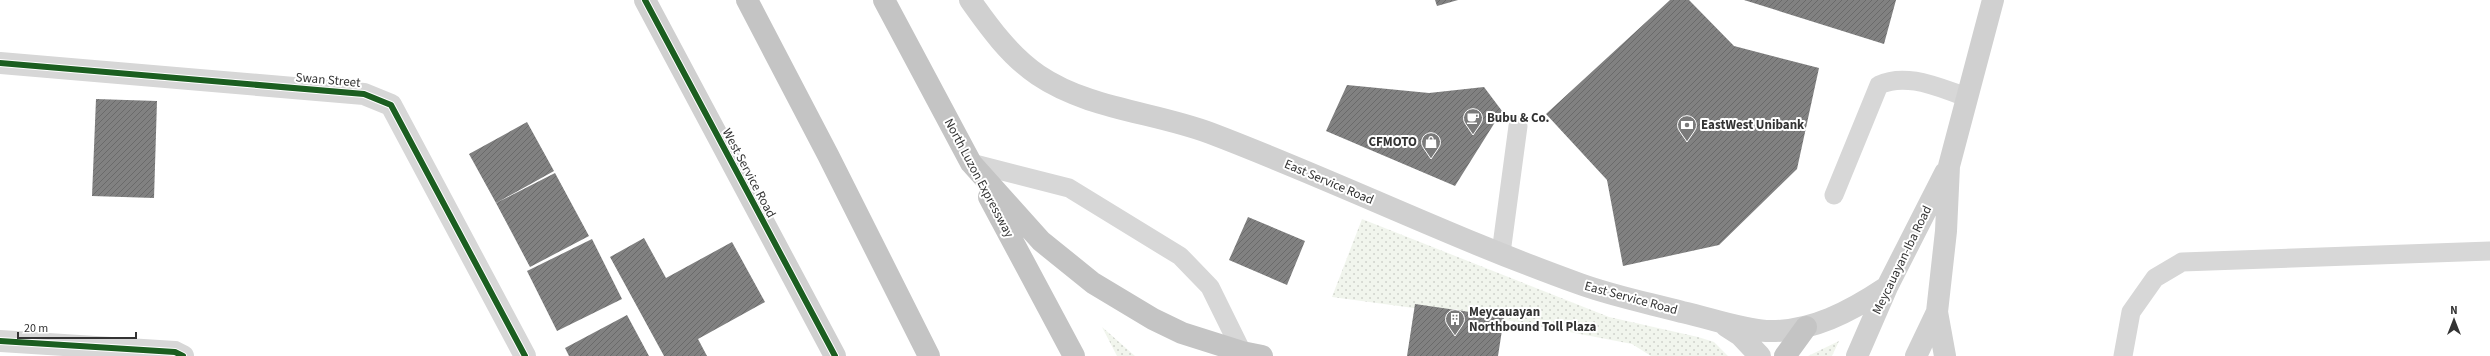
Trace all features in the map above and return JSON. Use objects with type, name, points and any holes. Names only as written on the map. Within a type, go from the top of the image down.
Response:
[{"type":"highway","points":[[747,0],[828,155],[929,356]]},
{"type":"highway","name":"North Luzon Expressway","points":[[883,0],[1074,356]]},
{"type":"highway","points":[[970,163],[1041,242],[1093,283],[1153,319],[1182,333],[1252,354]]},
{"type":"highway","points":[[1785,356],[1806,327]]},
{"type":"main road","name":"West Service Road","points":[[645,0],[835,356]]},
{"type":"main road","name":"East Service Road","points":[[970,0],[990,28],[1013,53],[1038,75],[1071,92],[1206,131],[1582,285],[1762,331],[1783,331],[1806,327],[1840,315],[1861,304],[1887,287]]},
{"type":"main road","name":"Meycauayan-Iba Road","points":[[1916,356],[1937,312],[1946,231],[1949,166],[1993,0]]},
{"type":"main road","name":"Meycauayan-Iba Road","points":[[1857,356],[1887,287],[1949,166]]},
{"type":"main road","points":[[1937,312],[1944,356]]},
{"type":"main road","name":"East Service Road","points":[[1717,320],[1740,335],[1760,356]]},
{"type":"street","name":"Swan Street","points":[[0,63],[364,94],[392,104],[525,356]]},
{"type":"street","points":[[0,342],[175,352],[183,356]]},
{"type":"lane","points":[[1834,195],[1879,85],[1892,79],[1916,81],[1967,97]]},
{"type":"lane","points":[[1501,253],[1518,126]]},
{"type":"lane","points":[[970,163],[1069,188],[1180,256],[1210,287],[1252,354]]},
{"type":"lane","points":[[2123,356],[2130,312],[2155,278],[2182,262],[2490,251]]},
{"type":"shaded area","points":[[1362,219],[1609,317],[1714,342],[1728,356],[1651,356],[1632,344],[1518,322],[1332,297]]},
{"type":"shaded area","points":[[1102,327],[1135,356],[1117,356]]},
{"type":"shaded area","points":[[1839,341],[1832,356],[1808,356]]},
{"type":"building","points":[[1435,0],[1458,0],[1437,6]]},
{"type":"building","name":"EastWest Unibank","points":[[1670,0],[1689,0],[1734,46],[1819,68],[1797,169],[1719,245],[1623,266],[1607,180],[1546,114]]},
{"type":"building","points":[[1744,0],[1896,0],[1884,44]]},
{"type":"building","name":"CFMOTO","points":[[1347,85],[1429,93],[1484,87],[1502,111],[1455,186],[1326,131]]},
{"type":"building","points":[[96,99],[157,101],[154,198],[92,196]]},
{"type":"building","points":[[527,122],[554,171],[496,203],[469,154]]},
{"type":"building","points":[[555,173],[589,236],[530,267],[496,203]]},
{"type":"building","points":[[1248,217],[1305,241],[1287,285],[1229,260]]},
{"type":"building","points":[[644,238],[666,278],[732,242],[765,302],[698,339],[707,356],[664,356],[610,257]]},
{"type":"building","points":[[592,239],[622,299],[557,331],[527,271]]},
{"type":"building","name":"Meycauayan Northbound Toll Plaza","points":[[1415,304],[1504,317],[1498,356],[1407,356]]},
{"type":"building","points":[[627,315],[649,356],[569,356],[565,348]]},
{"type":"cycle path","points":[[645,0],[835,356]]},
{"type":"cycle path","points":[[0,63],[364,94],[391,105],[525,356]]},
{"type":"cycle path","points":[[0,341],[175,352],[183,356]]},
{"type":"place","name":"Bubu & Co.","points":[[1473,135]]},
{"type":"place","name":"EastWest Unibank","points":[[1687,142]]},
{"type":"place","name":"CFMOTO","points":[[1431,159]]},
{"type":"place","name":"Meycauayan Northbound Toll Plaza","points":[[1455,336]]}]
